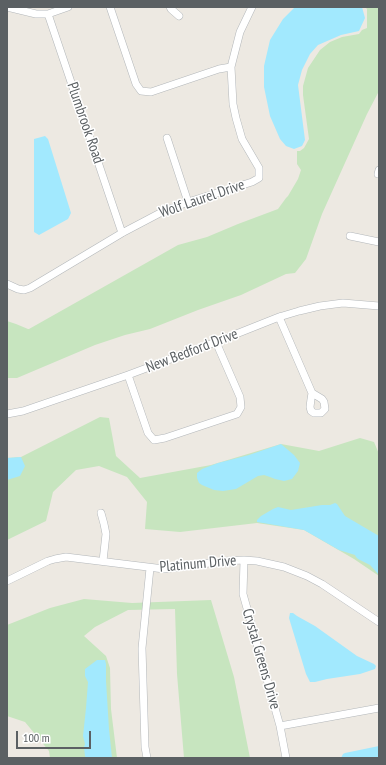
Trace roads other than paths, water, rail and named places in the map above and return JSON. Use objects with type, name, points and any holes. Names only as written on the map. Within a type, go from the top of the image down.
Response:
[{"type":"street","points":[[7,7],[36,14],[48,14],[68,7]]},
{"type":"street","points":[[110,7],[136,84],[141,91],[151,92],[230,67]]},
{"type":"street","points":[[170,7],[179,16]]},
{"type":"street","name":"Wolf Laurel Drive","points":[[7,284],[18,289],[24,290],[30,288],[160,212],[252,182],[259,178],[259,168],[242,139],[236,118],[230,67],[240,32],[252,7]]},
{"type":"street","name":"Plumbrook Road","points":[[48,14],[122,233]]},
{"type":"street","points":[[167,138],[188,202]]},
{"type":"street","points":[[379,170],[379,174]]},
{"type":"street","points":[[350,236],[379,242]]},
{"type":"street","name":"New Bedford Drive","points":[[7,414],[23,411],[128,375],[279,317],[299,311],[342,303],[379,306]]},
{"type":"street","points":[[279,317],[312,393]]},
{"type":"street","points":[[128,375],[148,433],[154,440],[165,438],[237,414],[241,407],[240,397],[216,342]]},
{"type":"street","points":[[101,512],[106,534],[103,561]]},
{"type":"street","name":"Platinum Drive","points":[[7,581],[48,561],[69,557],[168,569],[220,561],[244,560],[273,564],[301,573],[322,584],[379,622]]},
{"type":"street","name":"Crystal Greens Drive","points":[[244,560],[243,594],[280,726],[286,758]]},
{"type":"street","points":[[147,758],[142,648],[150,568]]},
{"type":"street","points":[[280,726],[379,708]]},
{"type":"water","points":[[295,7],[362,7],[365,18],[359,31],[341,35],[318,45],[310,54],[302,70],[298,85],[305,140],[302,146],[294,149],[286,146],[280,139],[270,116],[264,87],[264,66],[270,40],[283,19]]},
{"type":"water","points":[[45,136],[48,139],[71,213],[68,219],[39,235],[34,232],[34,139]]},
{"type":"water","points":[[281,444],[294,455],[300,463],[298,471],[292,479],[284,481],[264,475],[258,476],[236,489],[223,491],[214,490],[199,483],[197,473],[202,469]]},
{"type":"water","points":[[21,457],[25,466],[20,476],[7,480],[7,458]]},
{"type":"water","points":[[335,503],[345,516],[379,536],[379,575],[370,565],[358,559],[355,555],[339,550],[304,530],[257,522],[261,516],[278,507],[291,510]]},
{"type":"water","points":[[290,613],[293,613],[315,626],[357,656],[374,664],[376,666],[375,669],[360,674],[310,682],[306,674],[289,618]]},
{"type":"water","points":[[97,660],[105,660],[106,664],[112,758],[86,758],[85,756],[83,736],[88,682],[85,676],[85,669]]},
{"type":"water","points":[[379,746],[379,758],[341,758],[345,753]]}]
